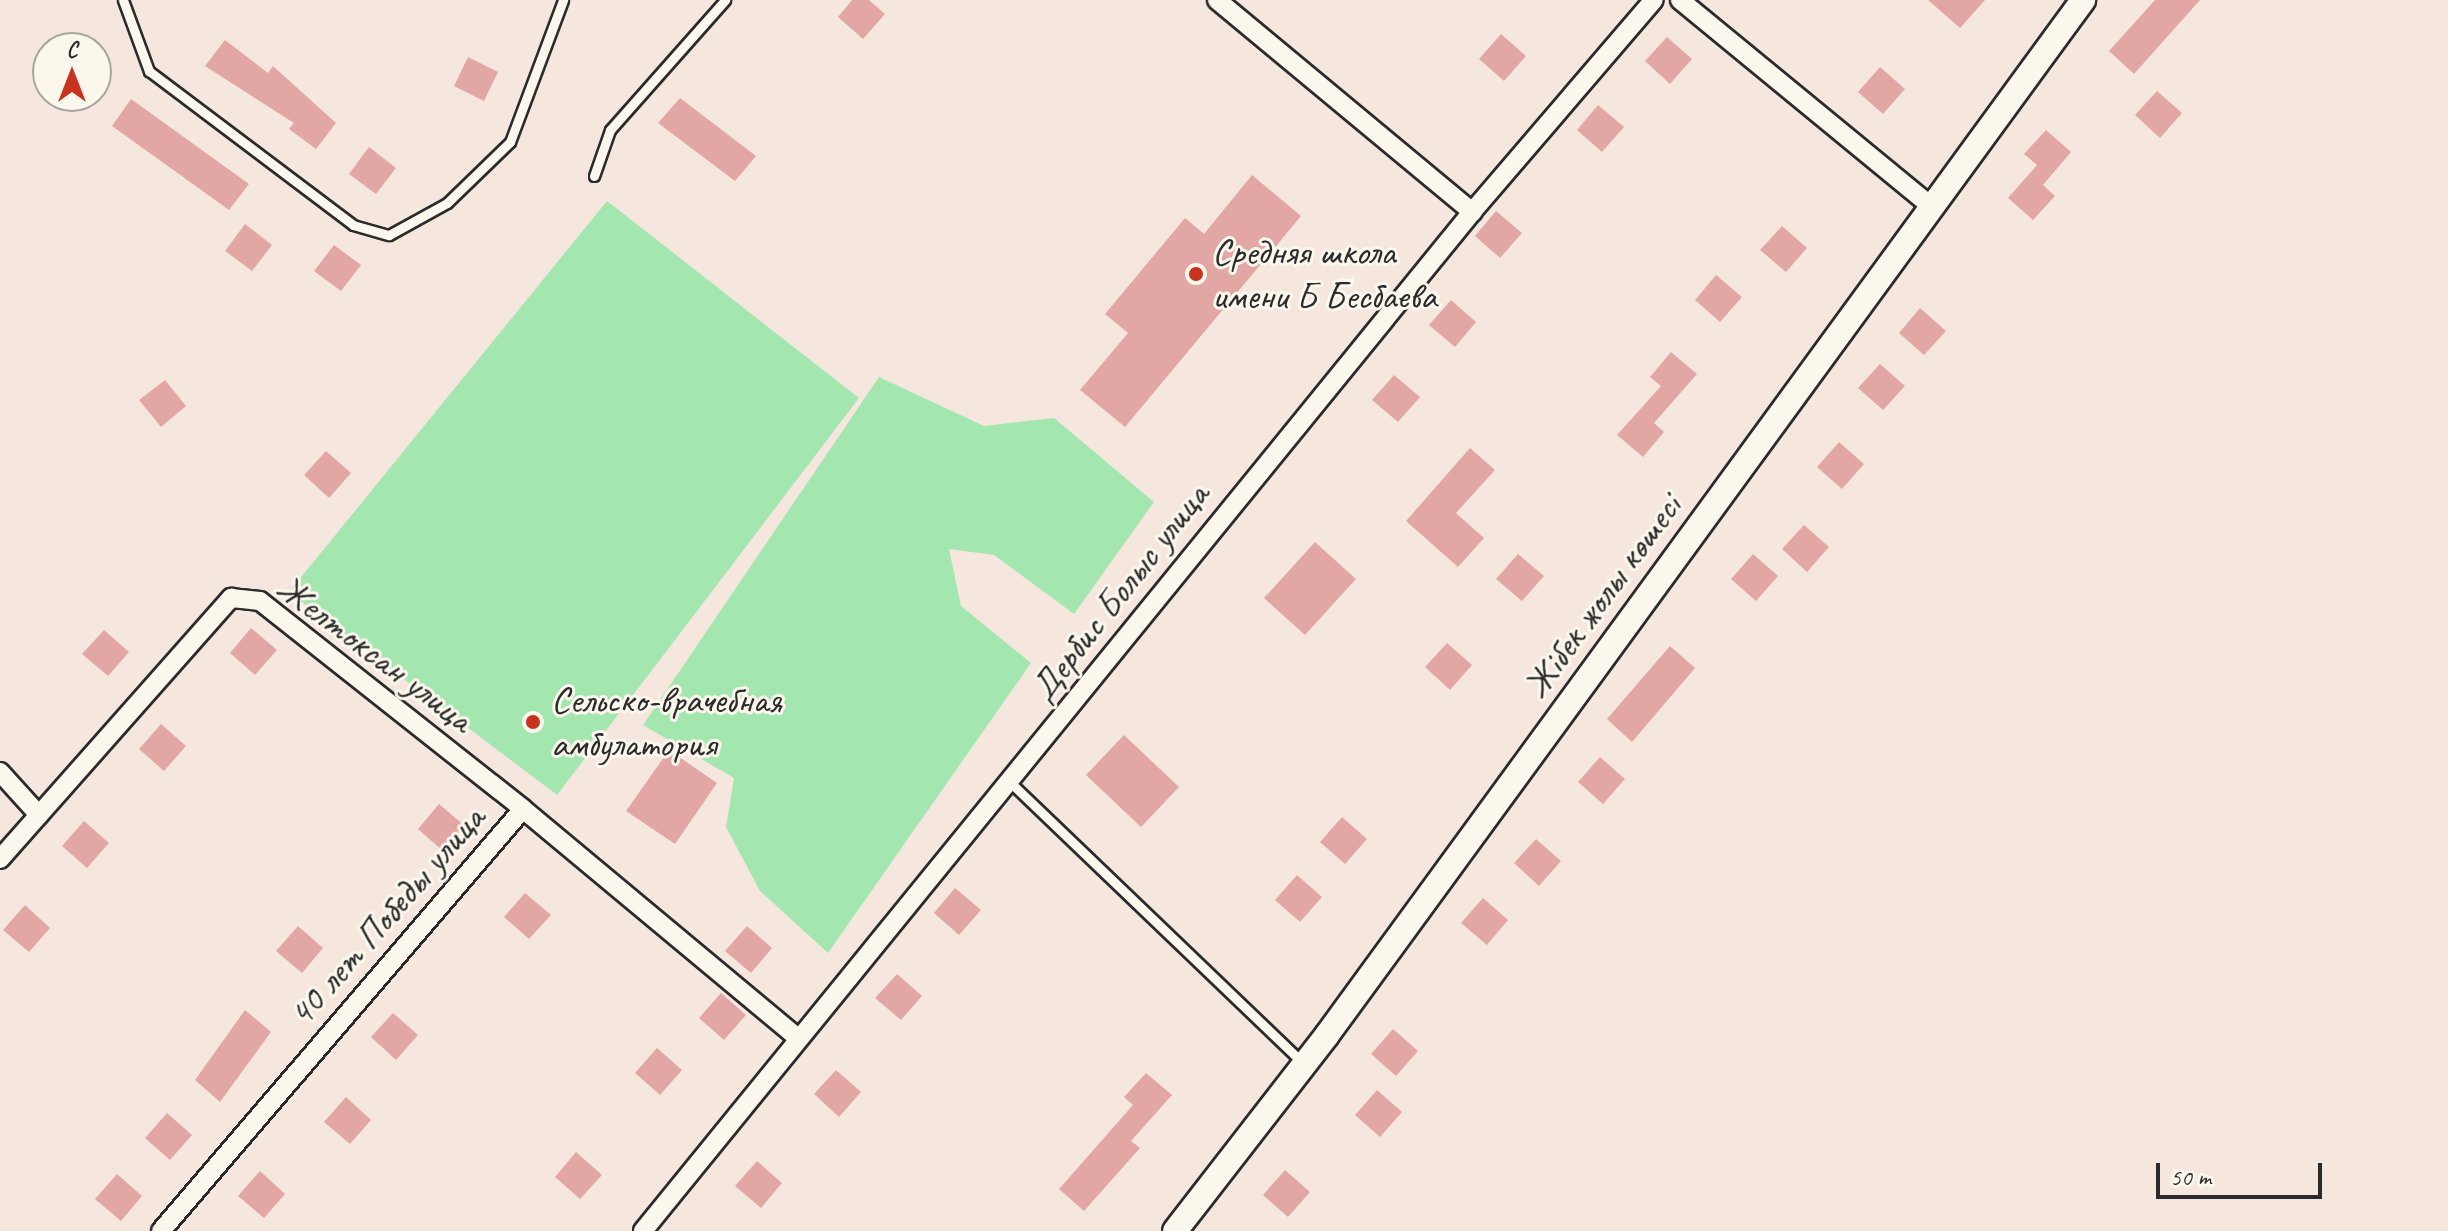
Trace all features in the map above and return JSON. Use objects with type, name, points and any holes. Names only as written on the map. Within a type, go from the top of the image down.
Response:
[{"type":"street","name":"Дербис Болыс улица","points":[[643,1231],[1472,212],[1654,0]]},
{"type":"street","points":[[1680,0],[1931,206]]},
{"type":"street","name":"Жібек жолы көшесі","points":[[1175,1231],[1304,1064],[2083,0]]},
{"type":"street","points":[[1220,1],[1472,212]]},
{"type":"street","name":"Желтоксан улица","points":[[0,859],[231,598],[260,601],[523,809]]},
{"type":"street","points":[[0,772],[39,815]]},
{"type":"street","name":"40 лет Победы улица","points":[[161,1231],[523,809],[798,1038]]},
{"type":"lane","points":[[123,0],[149,71],[353,225],[389,235],[447,203],[510,142],[563,0]]},
{"type":"lane","points":[[594,176],[610,130],[725,0]]},
{"type":"lane","points":[[1010,782],[1304,1064]]},
{"type":"green space","points":[[607,201],[859,398],[557,795],[289,592]]},
{"type":"green space","points":[[879,377],[984,426],[1054,418],[1154,502],[1074,614],[994,555],[949,549],[961,606],[1031,663],[828,953],[760,891],[726,827],[734,778],[643,725]]},
{"type":"building","points":[[852,0],[869,0],[885,14],[863,39],[838,17]]},
{"type":"building","points":[[1928,0],[1985,0],[1960,28]]},
{"type":"building","points":[[2155,0],[2200,0],[2134,74],[2109,51]]},
{"type":"building","points":[[1501,34],[1526,56],[1504,81],[1479,59]]},
{"type":"building","points":[[1667,37],[1692,59],[1670,84],[1645,61]]},
{"type":"building","points":[[225,40],[268,73],[273,66],[336,123],[316,149],[289,129],[294,123],[205,66]]},
{"type":"building","points":[[468,57],[498,72],[484,101],[454,86]]},
{"type":"building","points":[[1880,67],[1905,89],[1883,114],[1858,92]]},
{"type":"building","points":[[2157,91],[2182,113],[2160,138],[2135,115]]},
{"type":"building","points":[[680,98],[756,156],[735,181],[658,123]]},
{"type":"building","points":[[131,99],[249,184],[229,210],[112,126]]},
{"type":"building","points":[[1598,105],[1624,127],[1602,152],[1577,130]]},
{"type":"building","points":[[2046,130],[2071,152],[2043,185],[2055,196],[2033,220],[2008,198],[2037,165],[2024,154]]},
{"type":"building","points":[[369,147],[396,168],[376,194],[349,174]]},
{"type":"building","name":"Средняя школа имени Б Бесбаева","points":[[1252,175],[1301,216],[1125,427],[1080,390],[1128,333],[1105,314],[1185,218],[1204,234]]},
{"type":"building","points":[[1496,211],[1522,233],[1500,258],[1475,236]]},
{"type":"building","points":[[245,224],[272,245],[252,271],[225,251]]},
{"type":"building","points":[[1782,226],[1807,248],[1786,272],[1760,250]]},
{"type":"building","points":[[334,245],[361,265],[341,291],[314,271]]},
{"type":"building","points":[[1716,275],[1742,297],[1720,322],[1695,300]]},
{"type":"building","points":[[1451,300],[1476,322],[1455,347],[1429,325]]},
{"type":"building","points":[[1920,308],[1946,331],[1924,355],[1899,333]]},
{"type":"building","points":[[1671,352],[1697,374],[1654,423],[1664,432],[1643,457],[1617,435],[1661,386],[1650,377]]},
{"type":"building","points":[[1880,364],[1905,386],[1883,410],[1858,388]]},
{"type":"building","points":[[1394,375],[1420,397],[1398,422],[1372,400]]},
{"type":"building","points":[[165,380],[186,406],[161,427],[139,400]]},
{"type":"building","points":[[1839,442],[1864,464],[1842,489],[1817,467]]},
{"type":"building","points":[[1470,448],[1495,470],[1456,513],[1484,538],[1458,567],[1406,521]]},
{"type":"building","points":[[326,451],[351,473],[329,498],[304,475]]},
{"type":"building","points":[[1804,525],[1829,547],[1807,572],[1782,549]]},
{"type":"building","points":[[1315,542],[1356,579],[1305,635],[1264,598]]},
{"type":"building","points":[[1518,554],[1544,576],[1522,601],[1496,579]]},
{"type":"building","points":[[1753,554],[1778,576],[1756,601],[1731,579]]},
{"type":"building","points":[[251,628],[277,650],[255,675],[230,653]]},
{"type":"building","points":[[104,630],[129,652],[108,676],[82,654]]},
{"type":"building","points":[[1447,643],[1472,665],[1450,690],[1425,667]]},
{"type":"building","points":[[1670,646],[1695,668],[1632,742],[1607,719]]},
{"type":"building","points":[[161,724],[186,746],[164,771],[139,749]]},
{"type":"building","points":[[1124,735],[1179,787],[1141,827],[1086,775]]},
{"type":"building","points":[[669,750],[717,783],[675,844],[626,811]]},
{"type":"building","points":[[1600,757],[1625,779],[1603,804],[1578,782]]},
{"type":"building","points":[[439,804],[465,826],[443,851],[418,829]]},
{"type":"building","points":[[1342,817],[1367,839],[1345,864],[1320,842]]},
{"type":"building","points":[[84,821],[109,843],[87,868],[62,846]]},
{"type":"building","points":[[1536,839],[1561,861],[1539,886],[1514,863]]},
{"type":"building","points":[[1297,875],[1322,897],[1300,922],[1275,900]]},
{"type":"building","points":[[955,888],[981,910],[959,935],[934,913]]},
{"type":"building","points":[[525,893],[551,915],[529,939],[504,917]]},
{"type":"building","points":[[1483,898],[1508,920],[1487,945],[1461,923]]},
{"type":"building","points":[[25,905],[50,928],[29,952],[3,930]]},
{"type":"building","points":[[298,926],[323,948],[302,973],[276,951]]},
{"type":"building","points":[[747,926],[772,948],[751,973],[725,951]]},
{"type":"building","points":[[897,974],[922,996],[901,1020],[875,998]]},
{"type":"building","points":[[721,993],[746,1015],[724,1040],[699,1018]]},
{"type":"building","points":[[245,1010],[271,1032],[220,1102],[195,1080]]},
{"type":"building","points":[[393,1013],[418,1035],[396,1060],[371,1037]]},
{"type":"building","points":[[1393,1029],[1418,1051],[1396,1076],[1371,1054]]},
{"type":"building","points":[[657,1048],[682,1070],[660,1095],[635,1073]]},
{"type":"building","points":[[836,1070],[861,1092],[839,1117],[814,1094]]},
{"type":"building","points":[[1146,1073],[1172,1095],[1131,1141],[1140,1148],[1084,1211],[1059,1189],[1133,1105],[1124,1097]]},
{"type":"building","points":[[1377,1090],[1402,1112],[1380,1137],[1355,1115]]},
{"type":"building","points":[[346,1097],[371,1120],[350,1144],[324,1122]]},
{"type":"building","points":[[167,1113],[192,1135],[170,1160],[145,1138]]},
{"type":"building","points":[[576,1152],[602,1175],[580,1199],[555,1177]]},
{"type":"building","points":[[757,1161],[782,1183],[761,1208],[735,1186]]},
{"type":"building","points":[[1285,1170],[1310,1192],[1288,1217],[1263,1195]]},
{"type":"building","points":[[260,1171],[285,1194],[264,1218],[238,1196]]},
{"type":"building","points":[[117,1174],[142,1196],[121,1221],[95,1199]]},
{"type":"place","name":"Средняя школа имени Б Бесбаева","points":[[1196,274]]},
{"type":"place","name":"Сельско-врачебная амбулатория","points":[[533,722]]}]
